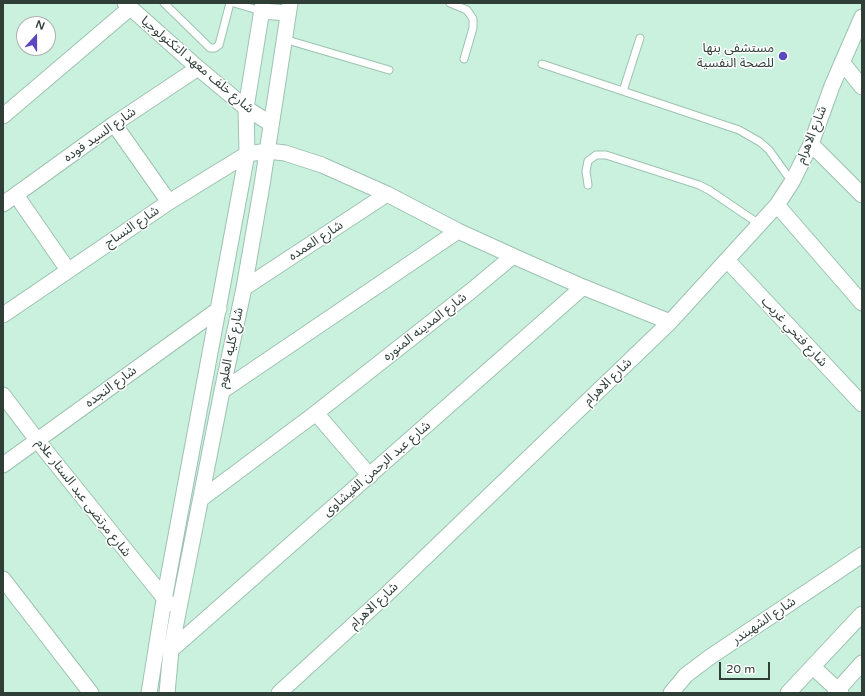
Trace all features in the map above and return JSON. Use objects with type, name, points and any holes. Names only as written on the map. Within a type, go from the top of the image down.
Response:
[{"type":"street","points":[[3,116],[128,6]]},
{"type":"street","name":"شارع خلف معهد التكنولوجيا","points":[[128,6],[246,108],[271,124]]},
{"type":"street","points":[[262,7],[289,8]]},
{"type":"street","name":"شارع كليه العلوم","points":[[150,693],[164,600],[247,154],[246,108],[262,7]]},
{"type":"street","name":"شارع كليه العلوم","points":[[167,688],[171,650],[222,391],[244,288],[268,151],[289,8]]},
{"type":"street","name":"شارع الاهرام","points":[[280,693],[386,596],[670,322],[777,205],[792,182],[811,144],[832,86],[862,17]]},
{"type":"street","points":[[842,62],[862,86]]},
{"type":"street","name":"شارع السيد فوده","points":[[3,204],[114,124],[198,68]]},
{"type":"street","points":[[114,124],[169,202]]},
{"type":"street","points":[[811,144],[862,195]]},
{"type":"street","name":"شارع النساج","points":[[3,315],[169,202],[247,154],[268,151],[285,153],[304,158],[387,194],[458,231],[513,256]]},
{"type":"street","name":"شارع العمده","points":[[244,288],[387,194]]},
{"type":"street","points":[[16,195],[68,270]]},
{"type":"street","points":[[777,205],[862,303]]},
{"type":"street","points":[[222,391],[458,231]]},
{"type":"street","points":[[513,256],[582,287],[670,322]]},
{"type":"street","name":"شارع المدينه المنوره","points":[[201,499],[316,413],[513,256]]},
{"type":"street","name":"شارع فتحي غريب","points":[[727,260],[862,404]]},
{"type":"street","name":"شارع عبد الرحمن الفيشاوى","points":[[171,650],[370,476],[582,287]]},
{"type":"street","name":"شارع النجده","points":[[3,465],[219,309]]},
{"type":"street","name":"شارع مرتضى عبد الستار علام","points":[[3,395],[164,600],[178,614]]},
{"type":"street","points":[[316,413],[370,476]]},
{"type":"street","name":"شارع الشهبندر","points":[[671,693],[686,675],[710,657],[862,555]]},
{"type":"street","points":[[3,579],[91,693]]},
{"type":"street","points":[[788,693],[862,614]]},
{"type":"street","points":[[813,667],[838,692],[862,663]]},
{"type":"street","points":[[150,693],[167,688]]},
{"type":"lane","points":[[164,3],[206,45],[210,48],[215,48],[221,41],[230,3]]},
{"type":"lane","points":[[234,3],[262,7]]},
{"type":"lane","points":[[450,3],[467,10],[473,19],[473,28],[464,59]]},
{"type":"lane","points":[[623,91],[640,38]]},
{"type":"lane","points":[[284,39],[389,70]]},
{"type":"lane","points":[[542,64],[750,135],[769,150],[792,182]]},
{"type":"lane","points":[[588,186],[586,171],[588,161],[596,155],[606,155],[704,188],[718,195],[759,224]]},
{"type":"place","name":"مستشفى بنها للصحة النفسية","points":[[783,56]]}]
